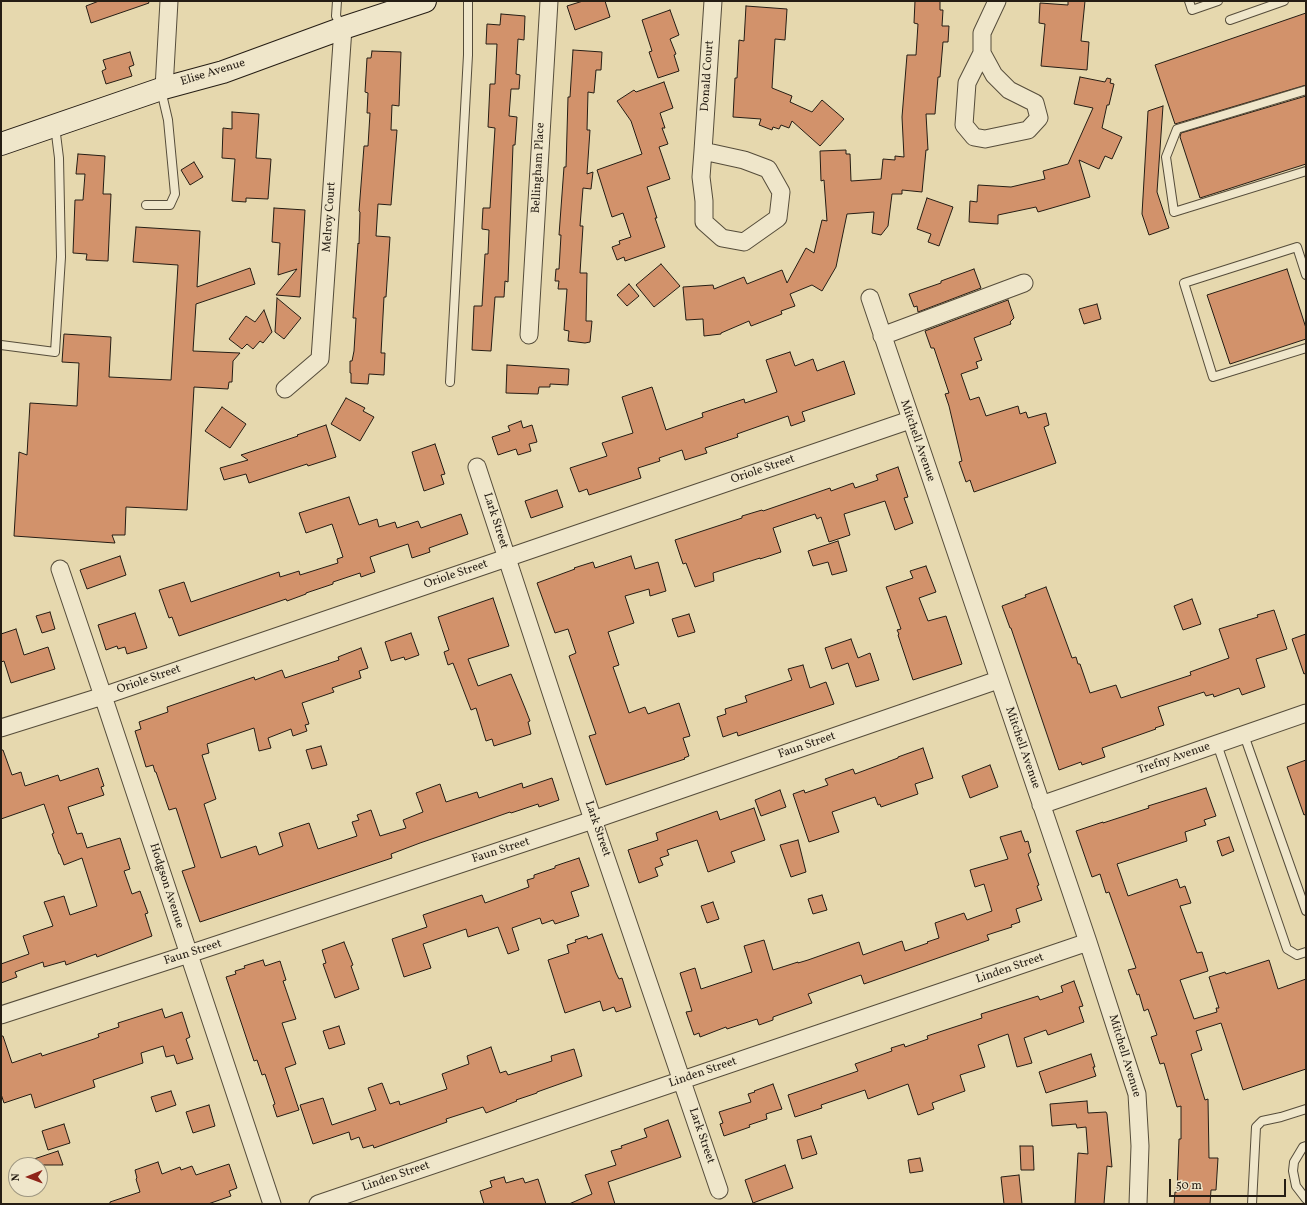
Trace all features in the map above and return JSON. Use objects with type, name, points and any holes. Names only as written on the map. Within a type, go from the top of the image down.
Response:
[{"type":"street","points":[[162,89],[169,1]]},
{"type":"street","name":"Elise Avenue","points":[[1,144],[162,89],[223,72],[343,28],[425,1]]},
{"type":"street","name":"Bellingham Place","points":[[529,335],[549,1]]},
{"type":"street","name":"Donald Court","points":[[703,152],[744,160],[768,169],[781,192],[778,218],[744,242],[722,238],[704,222],[702,177],[703,152],[713,1]]},
{"type":"street","points":[[982,53],[994,75],[1009,90],[1035,103],[1039,118],[1028,130],[985,139],[974,137],[964,125],[967,83],[982,53],[982,33],[997,1]]},
{"type":"street","name":"Melroy Court","points":[[285,389],[320,359],[343,28]]},
{"type":"street","points":[[882,336],[1024,283]]},
{"type":"street","name":"Mitchell Avenue","points":[[870,298],[998,680],[1088,942],[1137,1094],[1140,1146],[1138,1204]]},
{"type":"street","name":"Oriole Street","points":[[1,728],[103,696],[910,420]]},
{"type":"street","name":"Lark Street","points":[[477,467],[593,820],[719,1190]]},
{"type":"street","name":"Hodgson Avenue","points":[[60,569],[272,1204]]},
{"type":"street","name":"Faun Street","points":[[1,1015],[593,820],[998,680]]},
{"type":"street","name":"Trefny Avenue","points":[[1041,805],[1306,713]]},
{"type":"street","name":"Linden Street","points":[[318,1204],[1088,942]]},
{"type":"lane","points":[[337,1],[336,16],[343,28]]},
{"type":"lane","points":[[450,382],[468,55],[468,1]]},
{"type":"lane","points":[[1190,1],[1192,10],[1218,1]]},
{"type":"lane","points":[[1230,20],[1284,1]]},
{"type":"lane","points":[[146,205],[170,205],[175,194],[168,120],[162,89]]},
{"type":"lane","points":[[1306,90],[1177,129],[1166,157],[1174,212],[1306,171]]},
{"type":"lane","points":[[1,346],[55,352],[62,257],[59,158],[54,126]]},
{"type":"lane","points":[[1306,275],[1297,247],[1184,283],[1213,376],[1306,348]]},
{"type":"lane","points":[[1244,735],[1306,911]]},
{"type":"lane","points":[[1217,744],[1287,949],[1297,955],[1306,952]]},
{"type":"lane","points":[[1252,1204],[1256,1127],[1262,1121],[1281,1118],[1306,1109]]},
{"type":"lane","points":[[1306,1146],[1303,1147],[1294,1162],[1292,1172],[1296,1186],[1306,1199]]},
{"type":"building","points":[[99,1],[148,1],[149,3],[91,23],[86,6]]},
{"type":"building","points":[[583,1],[605,1],[610,17],[575,30],[567,6]]},
{"type":"building","points":[[915,1],[940,1],[940,10],[943,10],[942,26],[949,26],[948,42],[943,42],[935,114],[926,114],[928,150],[926,150],[922,192],[902,190],[902,194],[892,194],[888,226],[881,235],[872,233],[874,212],[847,214],[836,267],[822,291],[812,285],[790,294],[795,306],[781,311],[782,314],[751,326],[749,321],[721,334],[704,336],[703,319],[686,320],[683,287],[713,285],[714,289],[744,277],[747,284],[782,270],[787,283],[806,248],[814,253],[822,220],[827,221],[824,180],[821,181],[820,151],[846,150],[846,154],[850,154],[851,181],[881,179],[883,159],[895,160],[895,156],[904,157],[902,117],[907,55],[916,55],[918,24],[914,23]]},
{"type":"building","points":[[1068,1],[1085,1],[1081,41],[1089,42],[1087,70],[1041,66],[1045,24],[1039,23],[1040,3],[1068,5]]},
{"type":"building","points":[[746,6],[787,9],[785,40],[775,39],[772,88],[792,96],[790,102],[812,112],[822,100],[844,119],[820,146],[792,121],[789,128],[781,125],[779,129],[773,127],[772,130],[759,125],[761,119],[733,117],[739,40],[744,41]]},
{"type":"building","points":[[670,10],[679,35],[670,39],[676,54],[674,55],[679,71],[658,78],[649,52],[652,51],[642,20]]},
{"type":"building","points":[[1306,13],[1306,85],[1175,124],[1155,65]]},
{"type":"building","points":[[501,14],[525,16],[524,40],[518,39],[516,74],[520,75],[519,89],[511,89],[509,116],[517,117],[515,145],[513,145],[508,282],[505,281],[504,297],[495,297],[491,351],[472,350],[474,306],[482,306],[485,254],[488,254],[489,230],[482,229],[483,208],[490,208],[495,128],[488,127],[490,84],[495,84],[497,44],[486,44],[487,24],[500,25]]},
{"type":"building","points":[[573,50],[602,52],[601,70],[596,70],[594,93],[588,92],[587,130],[590,130],[587,174],[593,172],[591,189],[583,188],[580,226],[583,226],[580,273],[587,273],[586,321],[592,321],[590,342],[585,343],[568,341],[569,331],[564,330],[567,289],[558,289],[559,281],[555,281],[556,269],[559,269],[561,235],[559,235],[564,167],[566,167],[568,97],[570,97]]},
{"type":"building","points":[[372,51],[401,52],[399,106],[392,105],[391,130],[397,130],[391,205],[378,204],[376,236],[390,237],[386,297],[384,297],[381,353],[385,353],[384,375],[369,374],[368,384],[351,383],[350,361],[352,361],[354,351],[356,318],[353,318],[358,243],[359,244],[359,211],[364,146],[368,146],[370,113],[367,113],[368,93],[365,92],[367,58],[371,58]]},
{"type":"building","points":[[130,52],[134,65],[129,67],[132,76],[106,84],[102,71],[106,69],[103,60]]},
{"type":"building","points":[[1080,77],[1105,82],[1107,78],[1111,79],[1110,83],[1114,84],[1109,105],[1107,105],[1102,128],[1122,137],[1112,159],[1105,156],[1099,169],[1079,160],[1090,197],[1038,212],[1036,207],[998,215],[998,224],[969,222],[970,201],[977,202],[978,185],[1011,187],[1045,179],[1043,171],[1068,164],[1093,108],[1074,104]]},
{"type":"building","points":[[664,82],[673,108],[660,113],[665,128],[662,128],[668,144],[659,147],[670,179],[647,187],[657,218],[655,218],[665,247],[625,261],[624,257],[617,260],[612,247],[620,244],[619,241],[631,237],[623,213],[612,217],[597,170],[642,154],[631,121],[617,101],[634,90],[636,92]]},
{"type":"building","points":[[1306,96],[1306,164],[1200,198],[1180,137],[1181,133]]},
{"type":"building","points":[[1163,106],[1157,192],[1169,228],[1149,235],[1142,214],[1148,111]]},
{"type":"building","points":[[232,112],[259,114],[256,158],[271,159],[268,199],[246,198],[246,202],[232,201],[235,159],[222,158],[223,128],[232,129]]},
{"type":"building","points":[[78,154],[105,156],[103,194],[111,194],[108,261],[86,260],[87,254],[73,253],[75,200],[83,200],[85,174],[76,174]]},
{"type":"building","points":[[194,162],[203,177],[190,185],[181,170]]},
{"type":"building","points":[[927,198],[953,207],[939,246],[928,242],[931,234],[917,229]]},
{"type":"building","points":[[274,208],[305,210],[300,297],[276,295],[297,269],[278,275],[280,243],[272,242]]},
{"type":"building","points":[[136,227],[200,231],[197,287],[250,268],[255,284],[196,304],[193,351],[240,353],[233,361],[232,382],[229,382],[228,389],[194,387],[187,510],[126,507],[125,535],[112,535],[115,543],[14,536],[19,452],[27,455],[30,403],[77,406],[79,363],[62,362],[64,334],[111,337],[109,377],[171,380],[178,265],[133,262]]},
{"type":"building","points":[[661,264],[680,286],[654,307],[636,285]]},
{"type":"building","points":[[974,269],[981,288],[918,312],[917,306],[914,307],[909,294],[941,283],[941,281]]},
{"type":"building","points":[[1287,269],[1306,328],[1306,339],[1230,364],[1207,295]]},
{"type":"building","points":[[629,284],[639,296],[627,306],[617,295]]},
{"type":"building","points":[[277,298],[301,318],[284,339],[275,332]]},
{"type":"building","points":[[1008,300],[1014,318],[1010,322],[1011,324],[974,338],[982,360],[976,362],[978,368],[961,374],[970,400],[979,397],[986,416],[1018,406],[1020,414],[1026,412],[1028,418],[1046,413],[1049,425],[1044,427],[1056,463],[974,492],[970,480],[966,482],[959,462],[962,461],[945,394],[949,393],[934,348],[931,348],[925,331]]},
{"type":"building","points":[[1097,304],[1101,319],[1084,324],[1079,309]]},
{"type":"building","points":[[264,310],[272,332],[263,343],[260,341],[253,349],[247,344],[242,349],[229,339],[246,316],[255,322]]},
{"type":"building","points":[[790,352],[795,366],[813,359],[817,371],[844,361],[855,394],[802,412],[805,421],[791,426],[788,416],[737,434],[738,437],[705,448],[707,453],[685,460],[682,450],[659,458],[660,461],[638,468],[641,478],[589,495],[587,489],[579,492],[570,468],[607,456],[602,443],[633,433],[622,397],[652,387],[666,430],[703,417],[702,413],[744,399],[745,403],[777,392],[766,360]]},
{"type":"building","points":[[507,365],[569,369],[568,385],[550,384],[550,387],[539,387],[538,394],[506,393]]},
{"type":"building","points":[[346,398],[365,408],[363,411],[374,417],[360,441],[331,424]]},
{"type":"building","points":[[222,407],[246,424],[230,448],[205,431]]},
{"type":"building","points":[[521,421],[523,428],[532,425],[537,442],[529,444],[531,451],[518,455],[516,449],[498,455],[492,437],[510,431],[508,426]]},
{"type":"building","points":[[326,425],[336,457],[308,466],[307,464],[249,483],[246,474],[224,480],[220,468],[248,460],[241,455]]},
{"type":"building","points":[[435,444],[445,474],[441,475],[444,484],[424,491],[412,452]]},
{"type":"building","points":[[898,467],[908,497],[904,498],[913,523],[895,530],[885,501],[844,514],[850,535],[829,542],[821,517],[817,519],[815,514],[773,528],[781,552],[713,573],[714,581],[695,587],[686,563],[683,564],[675,540],[742,518],[742,516],[762,510],[763,511],[830,488],[831,491],[853,483],[855,488],[878,480],[876,475]]},
{"type":"building","points":[[557,490],[563,507],[531,518],[525,501]]},
{"type":"building","points":[[349,497],[359,525],[377,519],[379,527],[395,522],[397,528],[418,521],[421,528],[461,514],[468,534],[429,548],[430,552],[412,558],[408,544],[370,557],[375,572],[361,577],[360,573],[333,582],[333,584],[287,601],[286,599],[179,636],[172,617],[169,618],[159,590],[184,582],[191,602],[279,572],[280,577],[299,571],[300,575],[338,563],[337,559],[343,557],[332,524],[306,533],[299,513]]},
{"type":"building","points":[[838,541],[847,571],[832,575],[828,562],[813,566],[808,551]]},
{"type":"building","points":[[120,556],[126,575],[87,589],[80,570]]},
{"type":"building","points":[[631,556],[635,569],[658,562],[666,591],[650,596],[649,589],[625,596],[634,623],[608,632],[619,665],[613,667],[629,713],[645,707],[648,714],[679,703],[690,736],[683,738],[689,756],[684,758],[685,759],[606,785],[589,736],[596,734],[569,656],[576,653],[568,629],[555,633],[537,583],[593,562],[595,568]]},
{"type":"building","points":[[926,566],[936,592],[919,598],[928,621],[946,616],[962,664],[913,680],[898,635],[897,630],[901,629],[886,587],[913,578],[910,571]]},
{"type":"building","points":[[1046,587],[1072,658],[1076,657],[1078,664],[1080,664],[1090,693],[1116,685],[1121,698],[1191,675],[1190,672],[1229,658],[1219,629],[1258,617],[1257,615],[1274,610],[1287,649],[1256,659],[1265,687],[1242,695],[1239,688],[1214,697],[1213,694],[1206,696],[1204,692],[1158,707],[1164,725],[1102,748],[1105,757],[1082,765],[1081,762],[1059,770],[1011,628],[1002,606],[1026,597],[1025,595]]},
{"type":"building","points":[[493,598],[509,646],[468,659],[478,686],[511,674],[530,721],[528,722],[531,734],[494,746],[492,739],[486,741],[476,708],[471,710],[453,663],[448,665],[444,652],[449,650],[438,617]]},
{"type":"building","points":[[1192,599],[1201,624],[1183,630],[1174,606]]},
{"type":"building","points":[[50,612],[55,629],[42,633],[36,616]]},
{"type":"building","points":[[135,613],[147,648],[127,654],[125,647],[118,649],[117,646],[106,650],[98,625]]},
{"type":"building","points":[[689,614],[695,632],[678,637],[672,619]]},
{"type":"building","points":[[16,629],[24,655],[48,647],[55,669],[11,683],[4,661],[1,662],[1,634]]},
{"type":"building","points":[[411,633],[419,655],[405,660],[404,657],[391,661],[385,642]]},
{"type":"building","points":[[1306,634],[1306,673],[1304,674],[1292,639]]},
{"type":"building","points":[[851,639],[858,658],[870,653],[879,680],[856,687],[848,663],[832,669],[825,648]]},
{"type":"building","points":[[361,648],[368,668],[359,671],[361,678],[332,688],[334,692],[302,703],[309,724],[305,725],[307,731],[293,736],[291,729],[268,738],[271,748],[259,751],[254,728],[207,744],[209,753],[202,755],[216,799],[204,804],[221,858],[256,846],[259,855],[283,846],[279,833],[309,823],[318,849],[357,836],[352,822],[359,820],[357,815],[371,810],[380,836],[406,828],[403,820],[423,812],[416,793],[440,784],[446,802],[477,792],[479,798],[522,783],[523,788],[552,778],[559,800],[539,807],[538,804],[511,813],[510,812],[391,854],[392,858],[200,922],[182,871],[195,867],[176,808],[169,810],[153,765],[146,767],[135,731],[141,729],[139,722],[168,712],[167,707],[254,677],[255,680],[282,670],[285,678],[339,660],[338,657]]},
{"type":"building","points":[[803,665],[810,688],[826,682],[834,704],[738,736],[737,732],[723,737],[717,717],[726,714],[725,709],[747,702],[745,696],[792,680],[788,669]]},
{"type":"building","points":[[321,746],[327,765],[312,769],[306,750]]},
{"type":"building","points":[[923,748],[933,778],[915,784],[918,794],[881,807],[880,804],[878,805],[875,797],[832,812],[839,832],[809,842],[793,794],[804,790],[805,793],[828,785],[825,779],[853,769],[855,774]]},
{"type":"building","points":[[1,750],[3,750],[12,775],[21,772],[25,786],[58,775],[60,781],[98,768],[104,786],[101,787],[104,795],[68,807],[77,834],[82,833],[87,848],[120,838],[130,869],[124,871],[132,894],[140,891],[148,913],[145,914],[152,936],[97,957],[96,954],[66,965],[65,961],[44,967],[43,962],[15,972],[17,977],[1,983],[1,964],[29,954],[23,936],[53,926],[44,902],[64,896],[70,915],[97,906],[82,858],[64,865],[52,834],[54,833],[44,804],[1,819]]},
{"type":"building","points":[[1306,760],[1306,814],[1304,815],[1287,767]]},
{"type":"building","points":[[990,765],[998,787],[970,798],[962,776]]},
{"type":"building","points":[[1206,788],[1216,816],[1204,820],[1206,825],[1185,832],[1187,841],[1117,864],[1128,896],[1177,879],[1180,888],[1185,886],[1191,903],[1180,906],[1197,953],[1202,952],[1208,971],[1180,980],[1194,1019],[1217,1012],[1216,1008],[1219,1008],[1209,977],[1225,972],[1226,974],[1269,960],[1278,989],[1306,979],[1306,1069],[1243,1090],[1221,1023],[1196,1031],[1202,1050],[1191,1054],[1205,1100],[1208,1099],[1209,1158],[1218,1158],[1216,1190],[1211,1190],[1210,1204],[1174,1204],[1175,1192],[1177,1192],[1179,1139],[1181,1139],[1181,1106],[1177,1107],[1164,1063],[1160,1064],[1151,1037],[1157,1035],[1148,1009],[1144,1011],[1139,994],[1137,995],[1128,970],[1136,968],[1109,892],[1106,893],[1100,874],[1092,877],[1076,831]]},
{"type":"building","points":[[780,790],[786,807],[761,816],[755,800]]},
{"type":"building","points":[[754,808],[765,840],[731,852],[735,862],[708,872],[697,840],[667,850],[669,855],[660,858],[663,865],[655,868],[658,876],[639,883],[628,850],[658,840],[656,833],[717,811],[720,820]]},
{"type":"building","points":[[1021,831],[1025,842],[1028,841],[1031,852],[1028,854],[1039,885],[1037,886],[1042,900],[1016,909],[1020,922],[1011,925],[1012,927],[987,935],[989,940],[864,984],[861,975],[808,994],[812,1003],[773,1017],[773,1020],[759,1025],[757,1019],[727,1029],[726,1027],[700,1037],[699,1033],[694,1035],[686,1012],[692,1011],[680,973],[695,968],[701,989],[752,972],[744,946],[764,940],[773,970],[808,960],[859,942],[863,955],[902,941],[905,951],[928,943],[927,942],[939,938],[935,923],[964,913],[967,920],[992,911],[984,884],[975,887],[970,870],[1008,859],[1000,837]]},
{"type":"building","points":[[1229,837],[1234,851],[1222,856],[1217,841]]},
{"type":"building","points":[[798,840],[806,872],[791,877],[780,845]]},
{"type":"building","points":[[579,858],[589,886],[571,892],[579,916],[555,924],[553,920],[542,924],[540,918],[512,928],[519,950],[508,954],[498,927],[468,937],[466,929],[423,944],[431,968],[404,977],[392,939],[427,927],[423,915],[482,895],[485,903],[529,887],[527,880],[534,878],[534,875]]},
{"type":"building","points":[[822,895],[827,910],[813,914],[808,899]]},
{"type":"building","points":[[713,902],[719,919],[707,923],[701,906]]},
{"type":"building","points":[[602,934],[616,973],[619,979],[622,978],[631,1007],[616,1012],[614,1007],[603,1011],[600,1001],[565,1013],[548,960],[569,953],[567,945],[576,942],[575,940],[587,936],[588,939]]},
{"type":"building","points":[[344,942],[353,965],[351,966],[359,989],[335,998],[323,964],[326,963],[322,950]]},
{"type":"building","points":[[263,960],[265,966],[280,961],[286,980],[283,981],[296,1019],[282,1023],[296,1064],[285,1068],[299,1110],[277,1117],[273,1105],[275,1104],[265,1074],[262,1075],[257,1060],[254,1061],[226,977],[236,974],[235,971],[245,968],[244,966]]},
{"type":"building","points":[[1074,981],[1083,1006],[1079,1007],[1084,1022],[1048,1035],[1046,1030],[1024,1038],[1032,1063],[1017,1067],[1008,1034],[978,1045],[985,1067],[960,1075],[965,1091],[932,1103],[934,1109],[918,1115],[908,1084],[868,1099],[865,1090],[821,1105],[822,1108],[795,1117],[788,1095],[858,1071],[855,1064],[892,1051],[891,1048],[904,1044],[905,1047],[928,1039],[927,1036],[982,1018],[981,1014],[1038,996],[1040,1000],[1063,992],[1061,986]]},
{"type":"building","points":[[162,1009],[165,1018],[182,1012],[190,1037],[186,1039],[193,1059],[177,1064],[174,1055],[166,1057],[163,1046],[141,1053],[143,1063],[93,1080],[95,1087],[35,1108],[31,1094],[4,1103],[1,1094],[1,1036],[3,1036],[12,1063],[41,1053],[42,1056],[94,1039],[99,1037],[98,1034],[119,1027],[118,1023]]},
{"type":"building","points":[[339,1026],[345,1044],[329,1049],[323,1031]]},
{"type":"building","points":[[491,1047],[500,1073],[506,1071],[508,1075],[552,1061],[551,1056],[574,1049],[582,1076],[516,1100],[517,1101],[486,1113],[483,1107],[446,1119],[447,1122],[374,1148],[373,1145],[363,1148],[359,1137],[351,1140],[349,1132],[313,1144],[300,1105],[323,1098],[332,1125],[376,1110],[368,1088],[382,1083],[390,1104],[399,1101],[400,1105],[447,1089],[442,1074],[469,1064],[467,1056]]},
{"type":"building","points":[[1091,1054],[1096,1076],[1046,1093],[1039,1072]]},
{"type":"building","points":[[773,1084],[782,1109],[766,1114],[767,1119],[749,1125],[750,1127],[724,1136],[720,1124],[723,1123],[719,1112],[751,1102],[748,1094]]},
{"type":"building","points":[[171,1091],[176,1105],[156,1112],[151,1097]]},
{"type":"building","points":[[1087,1101],[1088,1113],[1106,1112],[1107,1114],[1112,1167],[1107,1166],[1104,1204],[1075,1204],[1078,1153],[1088,1154],[1086,1127],[1077,1128],[1076,1124],[1052,1126],[1050,1104]]},
{"type":"building","points":[[209,1105],[215,1126],[193,1133],[186,1112]]},
{"type":"building","points":[[668,1120],[681,1157],[608,1182],[615,1204],[569,1204],[592,1194],[585,1175],[616,1165],[611,1151],[647,1137],[644,1129]]},
{"type":"building","points":[[64,1124],[70,1143],[48,1150],[42,1131]]},
{"type":"building","points":[[811,1136],[817,1154],[802,1159],[797,1140]]},
{"type":"building","points":[[1020,1146],[1033,1146],[1034,1170],[1021,1170]]},
{"type":"building","points":[[58,1151],[63,1165],[48,1165],[48,1157],[40,1157]]},
{"type":"building","points":[[920,1158],[923,1171],[910,1173],[908,1160]]},
{"type":"building","points":[[158,1162],[162,1174],[180,1167],[181,1170],[192,1166],[196,1175],[229,1164],[237,1188],[229,1191],[231,1196],[208,1204],[110,1204],[110,1202],[140,1192],[135,1170]]},
{"type":"building","points":[[785,1165],[793,1188],[753,1203],[745,1180]]},
{"type":"building","points":[[1019,1175],[1022,1204],[1004,1204],[1001,1177]]},
{"type":"building","points":[[504,1177],[506,1183],[523,1178],[525,1183],[538,1179],[546,1204],[484,1204],[480,1191],[492,1187],[490,1181]]}]
